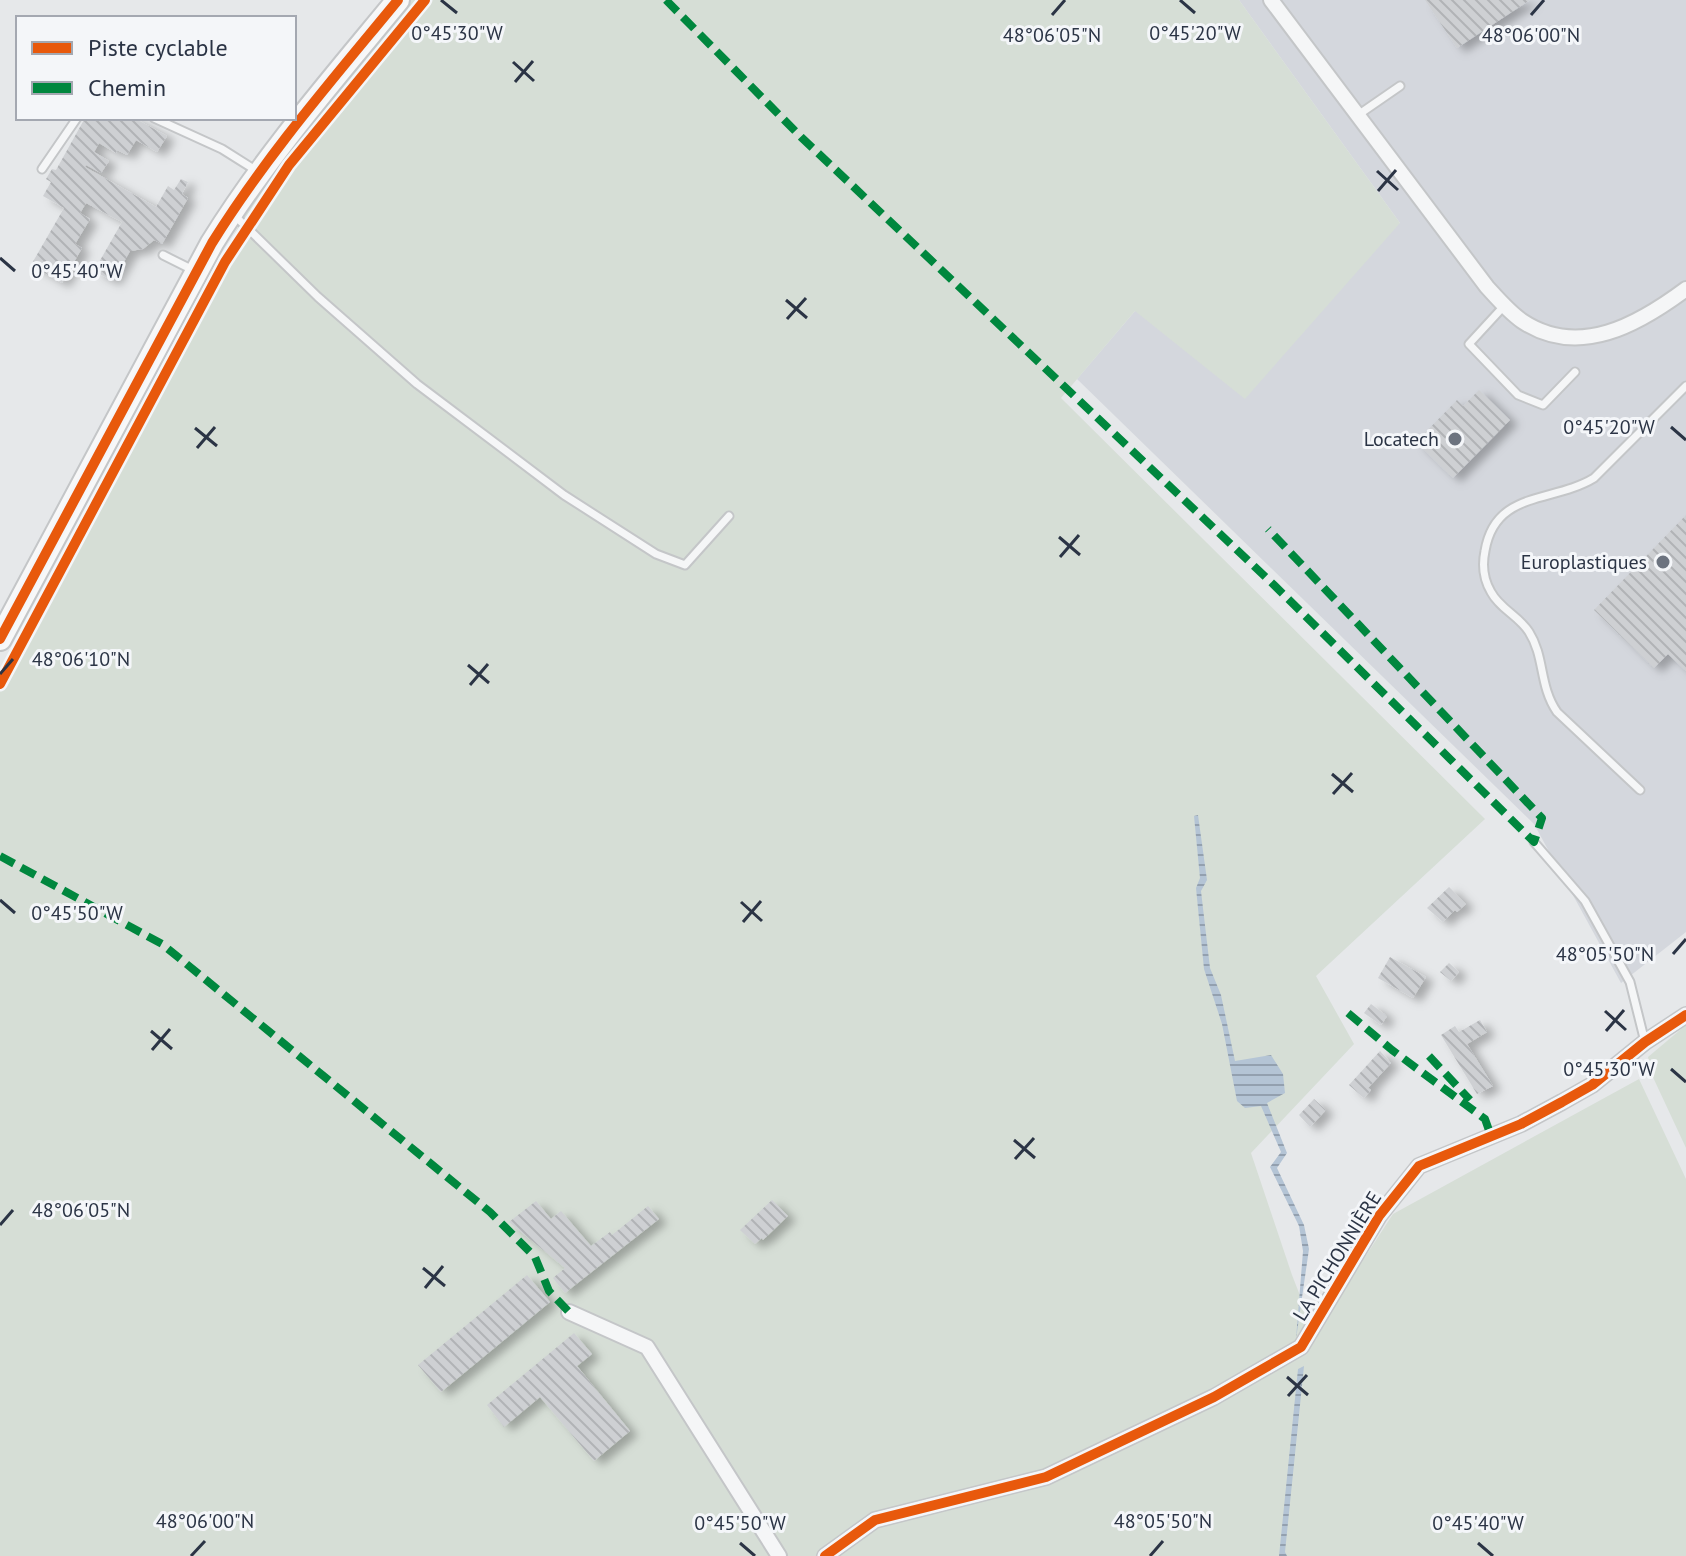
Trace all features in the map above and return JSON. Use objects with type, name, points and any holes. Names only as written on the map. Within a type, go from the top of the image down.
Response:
[{"type":"street","points":[[0,639],[232,212],[258,172],[398,0]]},
{"type":"street","points":[[1274,1],[1487,287],[1524,322],[1562,337],[1603,335],[1642,320],[1686,289]]},
{"type":"street","name":"LA PICHONNIÈRE","points":[[825,1556],[875,1520],[1046,1477],[1214,1397],[1301,1347],[1379,1216],[1419,1166],[1521,1124],[1562,1102],[1592,1085],[1645,1042],[1686,1015]]},
{"type":"street","points":[[569,1312],[647,1347],[779,1556]]},
{"type":"lane","points":[[1358,115],[1400,86]]},
{"type":"lane","points":[[42,169],[76,120]]},
{"type":"lane","points":[[158,120],[222,149],[258,172]]},
{"type":"lane","points":[[232,212],[318,297],[417,384],[564,495],[656,554],[685,565],[729,516]]},
{"type":"lane","points":[[163,255],[197,272]]},
{"type":"lane","points":[[1504,306],[1469,344],[1518,395],[1543,405],[1575,372]]},
{"type":"lane","points":[[1640,790],[1550,702],[1530,633],[1497,602],[1489,590],[1483,559],[1486,541],[1503,514],[1518,503],[1578,488],[1594,478],[1686,386]]},
{"type":"lane","points":[[1534,842],[1585,901],[1630,982],[1645,1042]]},
{"type":"shaded area","points":[[406,0],[1239,0],[1400,223],[1245,399],[1135,311],[1061,398],[1485,819],[1316,976],[1354,1044],[1251,1153],[1315,1334],[1393,1214],[1639,1079],[1686,1179],[1686,1556],[0,1556],[0,678],[265,176]]},
{"type":"shaded area","points":[[1239,0],[1686,0],[1686,932],[1621,983],[1534,824],[1077,379],[1135,311],[1400,223]]},
{"type":"shaded area","points":[[1686,1025],[1686,1148],[1651,1073],[1648,1057]]},
{"type":"water","points":[[1198,815],[1207,880],[1201,891],[1210,968],[1221,995],[1235,1061],[1271,1055],[1283,1074],[1285,1093],[1267,1103],[1287,1153],[1277,1168],[1304,1225],[1309,1249],[1296,1339],[1303,1251],[1299,1226],[1270,1167],[1281,1152],[1261,1106],[1245,1108],[1237,1101],[1222,1024],[1204,969],[1196,888],[1200,878],[1194,816]]},
{"type":"water","points":[[1304,1366],[1287,1556],[1279,1556],[1298,1369]]},
{"type":"building","points":[[1425,0],[1530,0],[1457,48]]},
{"type":"building","points":[[84,120],[138,120],[167,136],[157,152],[136,140],[127,155],[117,150],[116,153],[99,143],[94,152],[109,161],[101,173],[85,167],[156,207],[168,186],[174,190],[181,179],[188,182],[182,194],[188,198],[162,244],[154,240],[143,249],[130,251],[113,281],[94,271],[122,222],[86,203],[80,213],[90,219],[75,244],[82,248],[62,283],[31,265],[64,208],[43,196],[51,182],[46,179],[52,169],[56,170]]},
{"type":"building","name":"Locatech","points":[[1479,390],[1510,420],[1453,478],[1416,442],[1457,400],[1463,406]]},
{"type":"building","name":"Europlastiques","points":[[1686,515],[1686,671],[1668,654],[1654,668],[1594,610]]},
{"type":"building","points":[[1449,887],[1466,904],[1443,922],[1427,908]]},
{"type":"building","points":[[1390,957],[1426,977],[1413,998],[1378,978]]},
{"type":"building","points":[[1449,963],[1459,972],[1451,981],[1440,972]]},
{"type":"building","points":[[1371,1004],[1387,1016],[1381,1025],[1364,1013]]},
{"type":"building","points":[[1480,1020],[1487,1032],[1467,1044],[1493,1086],[1477,1094],[1441,1035],[1455,1026],[1459,1032]]},
{"type":"building","points":[[1380,1051],[1391,1063],[1368,1088],[1371,1090],[1364,1098],[1349,1085]]},
{"type":"building","points":[[1314,1099],[1326,1110],[1310,1127],[1299,1115]]},
{"type":"building","points":[[772,1200],[788,1216],[755,1244],[740,1230]]},
{"type":"building","points":[[536,1201],[551,1219],[561,1211],[591,1246],[610,1232],[612,1235],[648,1206],[659,1219],[565,1293],[553,1278],[565,1268],[509,1222]]},
{"type":"building","points":[[527,1275],[550,1302],[441,1392],[418,1365]]},
{"type":"building","points":[[574,1333],[592,1354],[577,1366],[630,1431],[594,1461],[540,1397],[504,1427],[487,1405]]},
{"type":"marked path","points":[[666,0],[801,137],[1274,585],[1534,842],[1542,818],[1268,529]]},
{"type":"marked path","points":[[0,856],[162,944],[490,1212],[535,1257],[549,1291],[569,1312]]},
{"type":"marked path","points":[[1348,1013],[1485,1119],[1491,1136]]},
{"type":"marked path","points":[[1429,1056],[1470,1100]]},
{"type":"cycle path","points":[[0,639],[212,243],[277,149],[398,0]]},
{"type":"cycle path","points":[[0,684],[225,262],[289,165],[425,0]]},
{"type":"cycle path","points":[[825,1556],[875,1520],[1046,1477],[1214,1397],[1301,1347],[1379,1216],[1419,1166],[1521,1124],[1562,1102],[1592,1085],[1645,1042],[1686,1015]]},
{"type":"place","name":"Locatech","points":[[1455,439]]},
{"type":"place","name":"Europlastiques","points":[[1663,562]]}]
